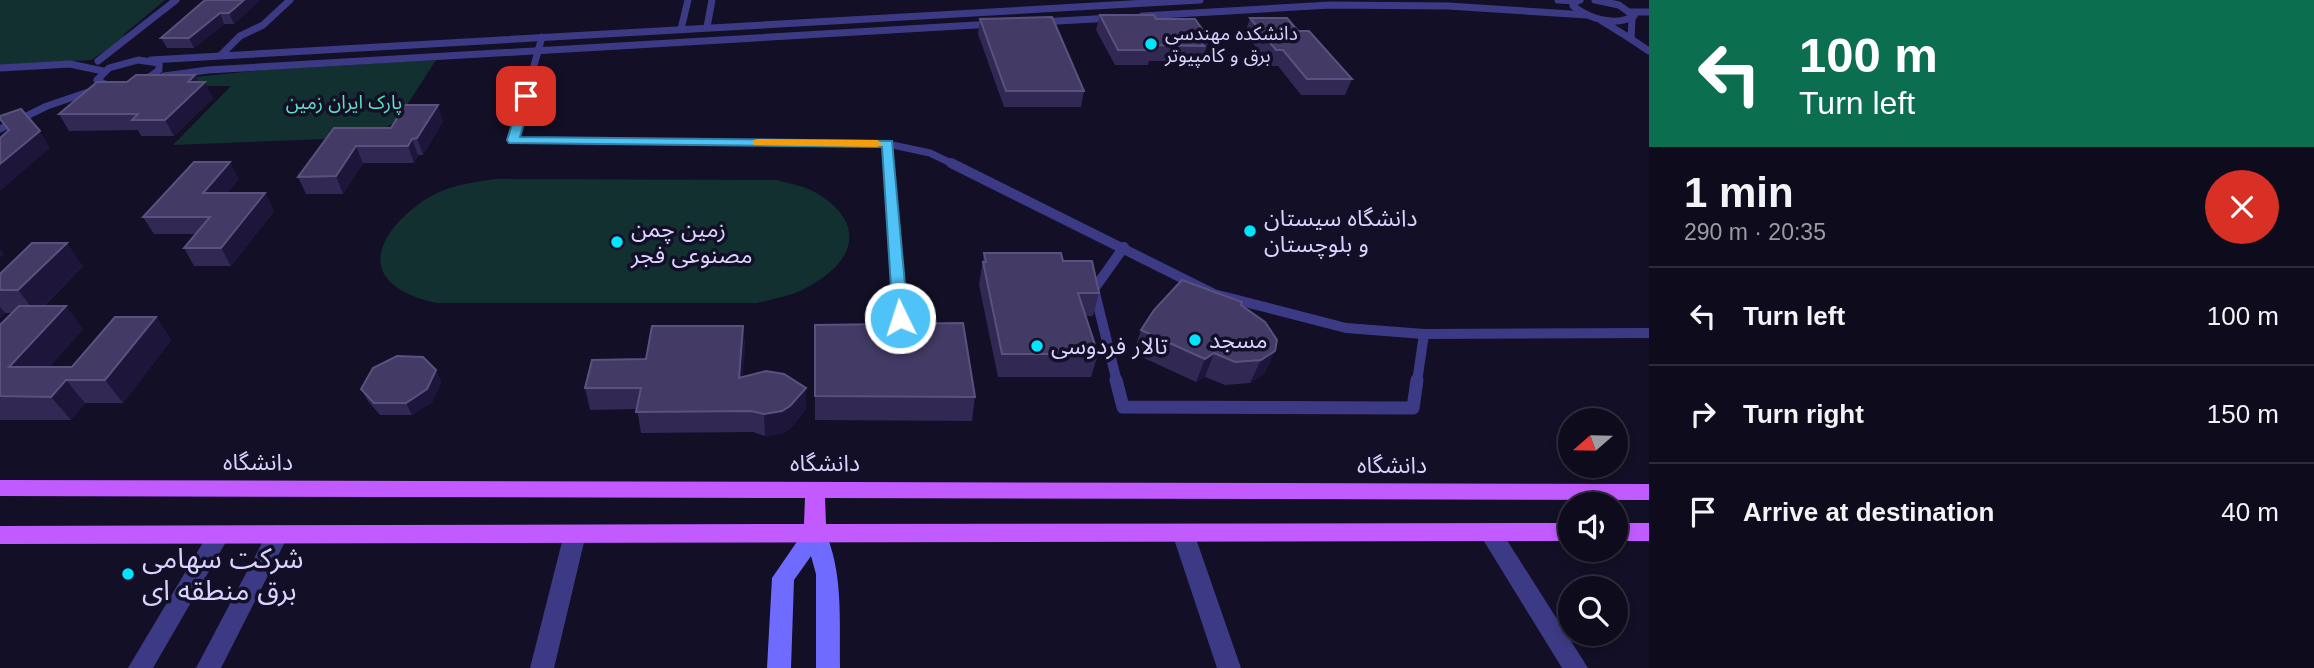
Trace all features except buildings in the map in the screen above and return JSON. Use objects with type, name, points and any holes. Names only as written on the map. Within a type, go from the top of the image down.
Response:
[{"type":"main road","name":"دانشگاه","points":[[0,488],[1649,492]]},
{"type":"main road","points":[[815,490],[815,533],[827,574],[828,668]]},
{"type":"main road","points":[[0,535],[1558,532]]},
{"type":"main road","points":[[1628,532],[1649,532]]},
{"type":"main road","points":[[779,668],[783,578],[815,533]]},
{"type":"street","points":[[1183,533],[1229,668]]},
{"type":"street","points":[[1490,533],[1576,668]]},
{"type":"street","points":[[140,668],[219,534]]},
{"type":"street","points":[[208,668],[278,534]]},
{"type":"street","points":[[542,668],[575,534]]},
{"type":"lane","points":[[98,61],[176,0]]},
{"type":"lane","points":[[221,55],[240,36],[263,25],[290,0]]},
{"type":"lane","points":[[681,29],[688,0]]},
{"type":"lane","points":[[707,27],[712,0]]},
{"type":"lane","points":[[0,68],[1200,0]]},
{"type":"lane","points":[[1558,0],[1578,0]]},
{"type":"lane","points":[[1578,0],[1573,6],[1596,18],[1620,21],[1631,15],[1649,12]]},
{"type":"lane","points":[[1599,0],[1624,0]]},
{"type":"lane","points":[[1610,2],[1631,15]]},
{"type":"lane","points":[[1136,17],[1330,5],[1448,6],[1587,15]]},
{"type":"lane","points":[[1631,15],[1631,39]]},
{"type":"lane","points":[[1025,23],[1122,18]]},
{"type":"lane","points":[[1596,18],[1649,51]]},
{"type":"lane","points":[[0,129],[47,106],[87,91],[208,71],[997,24]]},
{"type":"lane","points":[[542,37],[513,140],[888,144],[930,153],[1214,293],[1346,328],[1424,334],[1649,333]]},
{"type":"lane","points":[[147,79],[161,66],[151,60]]},
{"type":"lane","points":[[70,64],[103,71],[129,61]]},
{"type":"lane","points":[[103,71],[97,80],[111,86]]},
{"type":"lane","points":[[0,118],[47,106]]},
{"type":"lane","points":[[888,144],[900,318]]},
{"type":"lane","points":[[1124,247],[1094,289],[1123,407],[1413,408],[1424,334]]},
{"type":"green space","points":[[0,0],[165,0],[123,35],[127,36],[91,60],[0,65]]},
{"type":"green space","name":"پارک ایران زمین","points":[[436,60],[396,122],[350,138],[173,145],[231,86],[146,86],[155,81],[263,70]]},
{"type":"green space","name":"زمین چمن مصنوعی فجر","points":[[496,179],[777,180],[813,191],[834,206],[845,219],[849,232],[848,244],[834,269],[821,279],[793,294],[757,303],[437,303],[414,296],[392,284],[382,270],[381,256],[385,241],[394,227],[422,202],[437,193]]},
{"type":"slow traffic","points":[[758,142],[877,144]]},
{"type":"place","name":"دانشکده مهندسی برق و کامپیوتر","points":[[1151,44]]},
{"type":"place","name":"دانشگاه سیستان و بلوچستان","points":[[1250,231]]},
{"type":"place","name":"زمین چمن مصنوعی فجر","points":[[617,242]]},
{"type":"place","name":"مسجد","points":[[1195,340]]},
{"type":"place","name":"تالار فردوسی","points":[[1037,346]]},
{"type":"place","name":"شرکت سهامی برق منطقه ای","points":[[128,574]]},
{"type":"route","points":[[526,96],[513,140],[888,144],[900,318]]}]
